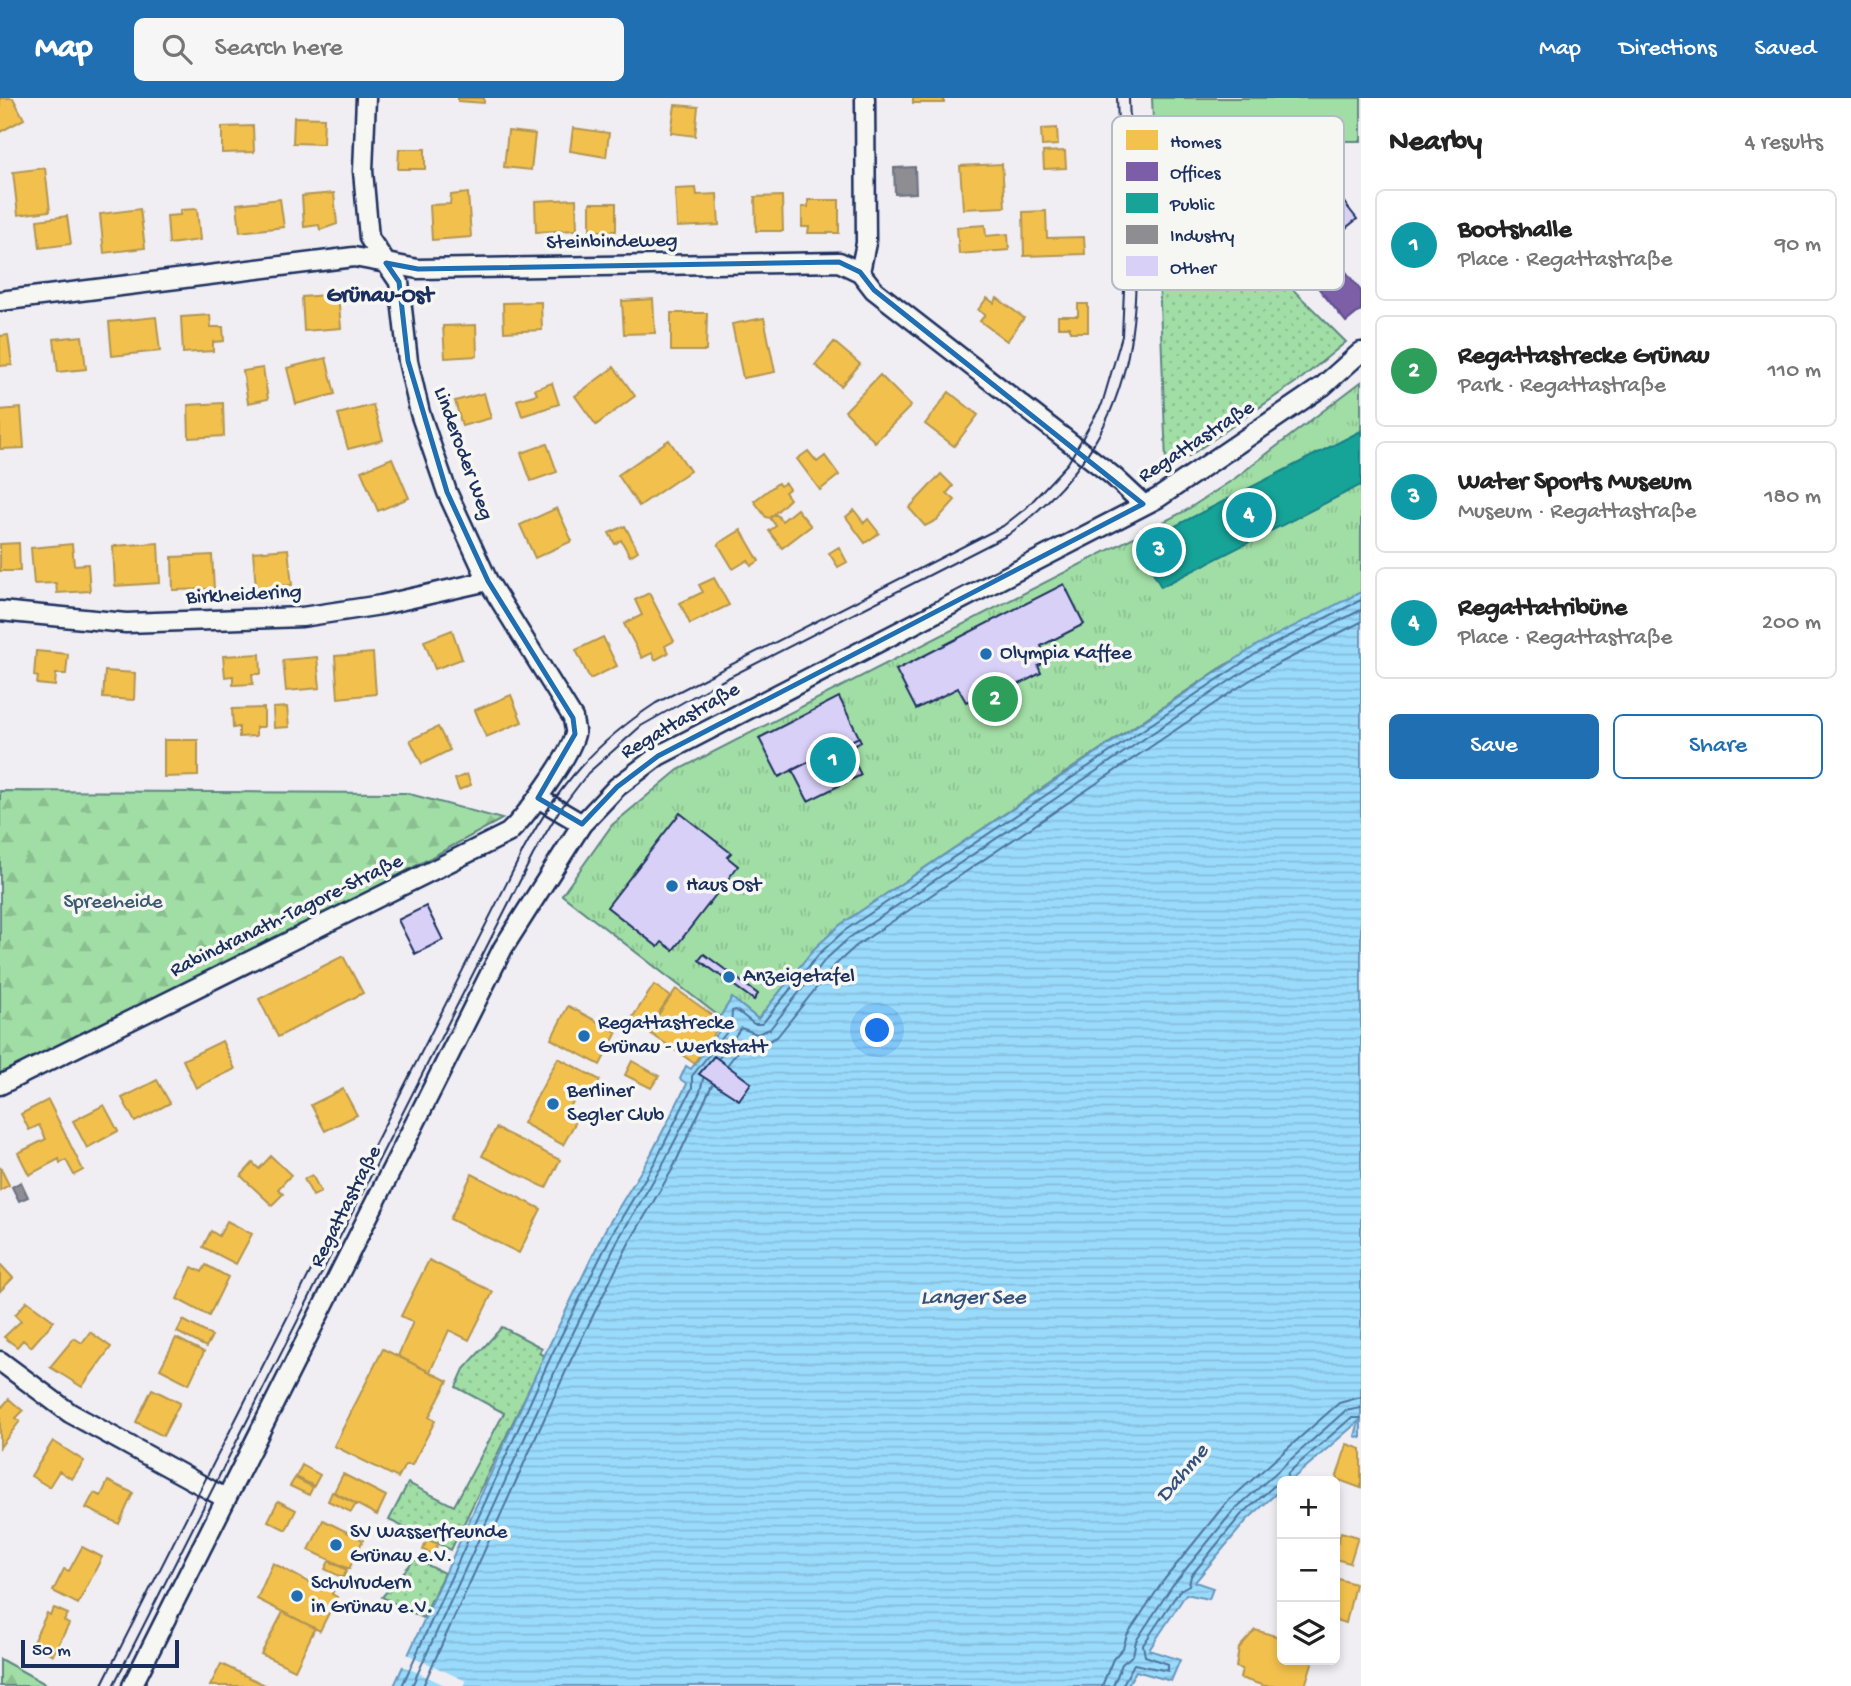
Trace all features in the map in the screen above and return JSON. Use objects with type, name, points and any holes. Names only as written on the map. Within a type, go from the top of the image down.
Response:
[{"type":"street","name":"Linderoder Weg","points":[[366,98],[363,171],[369,239],[399,282],[408,361],[420,413],[447,492],[488,581],[573,718],[575,734],[538,799]]},
{"type":"street","points":[[864,98],[866,243],[860,272],[874,290],[1112,476],[1143,504]]},
{"type":"street","name":"Steinbindeweg","points":[[0,301],[354,257],[418,269],[839,262],[860,272]]},
{"type":"street","name":"Regattastraße","points":[[131,1686],[503,948],[582,824],[617,787],[658,756],[1158,498],[1233,450],[1323,386],[1361,352]]},
{"type":"street","name":"Birkheidering","points":[[0,611],[126,623],[302,617],[381,605],[488,581]]},
{"type":"street","points":[[538,799],[582,824]]},
{"type":"street","name":"Rabindranath-Tagore-Straße","points":[[0,1085],[508,833],[524,819],[538,799]]},
{"type":"street","points":[[0,1361],[70,1413],[178,1475],[225,1498]]},
{"type":"highlighted area","points":[[839,262],[860,272],[874,290],[1143,504],[658,756],[617,787],[582,824],[538,798],[575,734],[573,718],[488,581],[447,492],[408,361],[399,282],[386,263],[418,269]]},
{"type":"green space","points":[[1152,98],[1361,98],[1361,141],[1344,141],[1344,116],[1153,116]]},
{"type":"green space","points":[[1160,290],[1293,290],[1346,342],[1302,378],[1173,467],[1166,463]]},
{"type":"green space","points":[[1361,382],[1361,593],[1225,665],[840,925],[814,949],[758,1019],[732,998],[720,1017],[562,895],[612,825],[678,770],[1185,511],[1234,479]]},
{"type":"green space","name":"Spreeheide","points":[[0,791],[406,793],[502,819],[0,1092]]},
{"type":"green space","points":[[502,1327],[542,1348],[539,1353],[545,1356],[451,1550],[389,1520],[408,1483],[454,1506],[504,1413],[456,1387],[464,1369]]},
{"type":"green space","points":[[415,1559],[444,1573],[423,1618],[382,1597]]},
{"type":"green space","points":[[0,1659],[49,1686],[0,1686]]},
{"type":"water","name":"Langer See","points":[[1361,592],[1361,1438],[1355,1436],[1359,1421],[1296,1476],[1277,1476],[1277,1493],[1247,1520],[1195,1582],[1213,1588],[1209,1599],[1186,1594],[1149,1650],[1180,1660],[1171,1681],[1136,1671],[1127,1686],[394,1686],[546,1352],[605,1230],[649,1158],[687,1084],[680,1079],[686,1066],[691,1069],[725,1023],[720,1017],[732,998],[758,1019],[814,949],[840,925],[1257,645]]},
{"type":"pier","points":[[407,1654],[466,1681],[464,1686],[447,1686],[401,1665]]},
{"type":"building: Homes","points":[[0,98],[13,98],[24,119],[0,132]]},
{"type":"building: Homes","points":[[458,98],[484,98],[484,103],[458,101]]},
{"type":"building: Homes","points":[[913,98],[944,98],[944,103],[913,103]]},
{"type":"building: Homes","points":[[675,105],[698,107],[695,136],[671,133]]},
{"type":"building: Homes","points":[[294,117],[324,118],[323,144],[293,143]]},
{"type":"building: Homes","points":[[253,126],[254,152],[222,153],[222,127]]},
{"type":"building: Homes","points":[[573,128],[609,133],[606,157],[570,151]]},
{"type":"building: Homes","points":[[1057,128],[1058,145],[1042,146],[1041,129]]},
{"type":"building: Homes","points":[[508,131],[535,134],[531,170],[504,167]]},
{"type":"building: Homes","points":[[399,149],[425,149],[425,169],[398,169]]},
{"type":"building: Homes","points":[[1065,151],[1066,168],[1044,169],[1043,152]]},
{"type":"building: Homes","points":[[1002,164],[1005,207],[963,209],[960,166]]},
{"type":"building: Homes","points":[[45,168],[50,211],[18,215],[13,172]]},
{"type":"building: Homes","points":[[696,188],[697,195],[717,194],[719,225],[677,227],[675,189]]},
{"type":"building: Homes","points":[[334,193],[337,224],[320,230],[319,225],[304,227],[302,196]]},
{"type":"building: Homes","points":[[468,193],[471,237],[432,240],[430,205],[450,204],[451,195]]},
{"type":"building: Homes","points":[[782,196],[783,231],[756,231],[755,197]]},
{"type":"building: Homes","points":[[280,199],[284,227],[240,232],[237,204]]},
{"type":"building: Homes","points":[[576,199],[577,230],[536,232],[535,201]]},
{"type":"building: Homes","points":[[808,200],[839,200],[839,233],[808,233],[809,227],[802,227],[802,207],[808,207]]},
{"type":"building: Homes","points":[[590,203],[616,203],[616,231],[590,231]]},
{"type":"building: Homes","points":[[140,209],[145,248],[104,253],[100,214]]},
{"type":"building: Homes","points":[[197,209],[200,240],[169,244],[167,216],[180,215],[180,210]]},
{"type":"building: Homes","points":[[1046,211],[1047,238],[1084,237],[1085,254],[1024,256],[1023,212]]},
{"type":"building: Homes","points":[[67,216],[71,244],[40,248],[37,220]]},
{"type":"building: Homes","points":[[985,225],[986,236],[1008,234],[1009,250],[959,254],[957,227]]},
{"type":"building: Homes","points":[[338,294],[341,328],[304,331],[302,297]]},
{"type":"building: Homes","points":[[987,298],[994,303],[997,298],[1024,318],[1007,341],[980,321],[985,315],[978,310]]},
{"type":"building: Homes","points":[[653,299],[655,333],[624,334],[622,301]]},
{"type":"building: Homes","points":[[541,302],[542,330],[504,332],[503,303]]},
{"type":"building: Homes","points":[[1078,304],[1088,304],[1088,332],[1070,332],[1070,327],[1058,327],[1058,316],[1078,316]]},
{"type":"building: Homes","points":[[671,313],[707,313],[706,351],[671,351]]},
{"type":"building: Homes","points":[[210,315],[211,327],[223,327],[224,341],[213,342],[213,351],[183,353],[181,317]]},
{"type":"building: Homes","points":[[156,317],[160,351],[112,356],[109,322]]},
{"type":"building: Homes","points":[[764,318],[775,372],[743,378],[732,324]]},
{"type":"building: Homes","points":[[476,325],[477,356],[445,358],[443,326]]},
{"type":"building: Homes","points":[[8,335],[12,365],[0,366],[0,336]]},
{"type":"building: Homes","points":[[82,336],[86,369],[58,372],[54,339]]},
{"type":"building: Homes","points":[[834,342],[860,364],[841,386],[815,365]]},
{"type":"building: Homes","points":[[326,358],[335,394],[296,404],[287,368]]},
{"type":"building: Homes","points":[[614,367],[635,396],[596,425],[575,396]]},
{"type":"building: Homes","points":[[263,368],[268,399],[248,403],[243,371]]},
{"type":"building: Homes","points":[[880,375],[911,406],[875,442],[845,411]]},
{"type":"building: Homes","points":[[552,383],[559,404],[522,416],[517,400],[537,394],[535,389]]},
{"type":"building: Homes","points":[[949,392],[978,415],[954,446],[925,424]]},
{"type":"building: Homes","points":[[484,393],[491,418],[462,426],[455,401]]},
{"type":"building: Homes","points":[[223,403],[224,436],[189,438],[188,405]]},
{"type":"building: Homes","points":[[373,405],[383,440],[348,449],[338,414]]},
{"type":"building: Homes","points":[[21,408],[24,448],[0,449],[0,410]]},
{"type":"building: Homes","points":[[669,440],[690,471],[639,506],[618,475]]},
{"type":"building: Homes","points":[[547,444],[557,472],[531,481],[521,453]]},
{"type":"building: Homes","points":[[808,451],[817,462],[825,456],[839,475],[820,490],[797,459]]},
{"type":"building: Homes","points":[[392,458],[409,498],[378,511],[361,471]]},
{"type":"building: Homes","points":[[941,474],[953,486],[947,493],[955,500],[937,520],[925,526],[909,508]]},
{"type":"building: Homes","points":[[778,483],[780,486],[785,483],[789,489],[785,492],[790,499],[770,518],[766,517],[754,501]]},
{"type":"building: Homes","points":[[557,508],[572,541],[535,558],[520,525]]},
{"type":"building: Homes","points":[[797,509],[811,526],[782,548],[769,531],[776,526],[770,518],[776,514],[782,521]]},
{"type":"building: Homes","points":[[854,510],[864,523],[868,519],[879,533],[865,543],[846,517]]},
{"type":"building: Homes","points":[[625,526],[638,551],[630,556],[621,540],[615,544],[609,533]]},
{"type":"building: Homes","points":[[741,530],[759,561],[751,566],[748,560],[733,569],[718,544]]},
{"type":"building: Homes","points":[[19,543],[20,571],[0,571],[0,544]]},
{"type":"building: Homes","points":[[158,543],[160,583],[115,586],[113,546]]},
{"type":"building: Homes","points":[[72,544],[74,565],[88,564],[90,591],[57,593],[56,583],[34,584],[31,548]]},
{"type":"building: Homes","points":[[839,547],[847,562],[838,567],[829,553]]},
{"type":"building: Homes","points":[[288,549],[292,585],[256,588],[253,552]]},
{"type":"building: Homes","points":[[212,555],[214,589],[173,590],[172,557]]},
{"type":"building: Homes","points":[[714,578],[729,605],[690,624],[680,603],[703,592],[699,585]]},
{"type":"building: Homes","points":[[649,593],[674,641],[665,646],[668,653],[655,660],[652,653],[642,658],[624,624],[642,615],[635,600]]},
{"type":"building: Homes","points":[[452,630],[462,659],[435,669],[424,641]]},
{"type":"building: Homes","points":[[603,637],[617,666],[590,679],[576,650]]},
{"type":"building: Homes","points":[[36,651],[68,654],[66,674],[56,674],[55,686],[37,684],[38,677],[34,676]]},
{"type":"building: Homes","points":[[373,653],[376,694],[338,698],[335,656]]},
{"type":"building: Homes","points":[[260,654],[261,674],[252,674],[253,684],[233,685],[233,676],[225,677],[223,656]]},
{"type":"building: Homes","points":[[317,657],[320,688],[286,691],[283,660]]},
{"type":"building: Homes","points":[[105,671],[135,673],[134,700],[103,698]]},
{"type":"building: Homes","points":[[511,695],[522,722],[486,737],[475,710]]},
{"type":"building: Homes","points":[[287,707],[289,727],[274,728],[273,708]]},
{"type":"building: Homes","points":[[264,708],[264,727],[256,727],[256,736],[239,737],[239,727],[233,728],[232,709]]},
{"type":"building: Homes","points":[[438,727],[450,750],[422,764],[410,740]]},
{"type":"building: Homes","points":[[164,740],[198,740],[198,776],[164,777]]},
{"type":"building: Homes","points":[[467,774],[471,785],[459,790],[455,779]]},
{"type":"building: Homes","points":[[343,956],[363,993],[278,1037],[259,999]]},
{"type":"building: Homes","points":[[654,985],[670,996],[646,1032],[630,1021]]},
{"type":"building: Homes","points":[[676,989],[722,1022],[694,1063],[647,1031]]},
{"type":"building: Homes","name":"Regattastrecke Grünau - Werkstatt","points":[[568,1006],[617,1032],[600,1065],[551,1039]]},
{"type":"building: Homes","points":[[222,1041],[235,1069],[196,1088],[183,1060]]},
{"type":"building: Homes","name":"Berliner Segler Club","points":[[558,1058],[600,1080],[591,1097],[579,1090],[568,1111],[579,1116],[563,1145],[523,1123]]},
{"type":"building: Homes","points":[[632,1061],[659,1076],[651,1088],[625,1075]]},
{"type":"building: Homes","points":[[157,1080],[170,1103],[135,1122],[122,1098]]},
{"type":"building: Homes","points":[[343,1089],[357,1115],[325,1131],[311,1105]]},
{"type":"building: Homes","points":[[48,1100],[83,1170],[74,1175],[66,1160],[60,1163],[59,1159],[29,1175],[18,1153],[46,1139],[39,1125],[29,1130],[21,1114]]},
{"type":"building: Homes","points":[[104,1105],[118,1131],[87,1148],[73,1121]]},
{"type":"building: Homes","points":[[496,1128],[560,1160],[546,1188],[482,1156]]},
{"type":"building: Homes","points":[[271,1156],[291,1175],[278,1189],[283,1194],[272,1205],[241,1176],[253,1163],[259,1169]]},
{"type":"building: Homes","points":[[0,1167],[9,1185],[0,1190]]},
{"type":"building: Homes","points":[[472,1174],[541,1209],[519,1253],[450,1219]]},
{"type":"building: Homes","points":[[312,1175],[321,1192],[313,1196],[304,1179]]},
{"type":"building: Homes","points":[[227,1221],[252,1234],[236,1264],[203,1247],[211,1231],[219,1236]]},
{"type":"building: Homes","points":[[429,1260],[493,1292],[469,1340],[449,1330],[430,1372],[398,1356],[413,1322],[401,1316]]},
{"type":"building: Homes","points":[[0,1264],[13,1278],[0,1291]]},
{"type":"building: Homes","points":[[206,1265],[228,1277],[209,1316],[177,1299],[192,1267],[202,1272]]},
{"type":"building: Homes","points":[[27,1301],[54,1321],[31,1347],[23,1340],[17,1347],[4,1337],[21,1321],[15,1315]]},
{"type":"building: Homes","points":[[183,1320],[212,1336],[206,1347],[177,1332]]},
{"type":"building: Homes","points":[[90,1332],[111,1347],[82,1387],[50,1367],[74,1338],[82,1343]]},
{"type":"building: Homes","points":[[176,1338],[204,1352],[189,1384],[160,1369]]},
{"type":"building: Homes","points":[[383,1349],[448,1381],[429,1417],[435,1421],[412,1465],[405,1465],[398,1478],[334,1446]]},
{"type":"building: Homes","points":[[152,1389],[180,1403],[163,1436],[136,1422]]},
{"type":"building: Homes","points":[[9,1399],[23,1411],[16,1418],[20,1421],[0,1447],[0,1405],[2,1407]]},
{"type":"building: Homes","points":[[53,1441],[84,1461],[72,1479],[59,1471],[49,1487],[31,1476]]},
{"type":"building: Homes","points":[[1347,1444],[1361,1449],[1361,1488],[1340,1480],[1340,1476],[1337,1476]]},
{"type":"building: Homes","points":[[302,1465],[320,1475],[314,1486],[296,1477]]},
{"type":"building: Homes","points":[[343,1474],[386,1496],[377,1515],[334,1492]]},
{"type":"building: Homes","points":[[295,1478],[313,1487],[309,1495],[290,1486]]},
{"type":"building: Homes","points":[[108,1481],[133,1493],[119,1524],[86,1508],[94,1493],[101,1496]]},
{"type":"building: Homes","points":[[332,1492],[356,1504],[351,1512],[328,1501]]},
{"type":"building: Homes","points":[[278,1501],[296,1510],[286,1530],[268,1521]]},
{"type":"building: Homes","name":"SV Wasserfreunde Grünau e.V.","points":[[323,1520],[363,1540],[349,1569],[309,1550]]},
{"type":"building: Homes","points":[[1341,1532],[1358,1537],[1350,1563],[1340,1560]]},
{"type":"building: Homes","points":[[427,1539],[438,1544],[433,1554],[423,1550]]},
{"type":"building: Homes","points":[[82,1547],[102,1557],[78,1604],[53,1591],[64,1569],[69,1571]]},
{"type":"building: Homes","points":[[329,1561],[347,1570],[343,1578],[325,1569]]},
{"type":"building: Homes","name":"Schulrudern in Grünau e.V.","points":[[273,1563],[317,1587],[319,1583],[334,1590],[332,1594],[337,1597],[320,1631],[257,1599]]},
{"type":"building: Homes","points":[[1340,1580],[1355,1584],[1346,1623],[1340,1621]]},
{"type":"building: Homes","points":[[54,1608],[68,1614],[64,1621],[69,1624],[53,1655],[32,1644],[47,1613],[50,1615]]},
{"type":"building: Homes","points":[[283,1612],[315,1628],[295,1670],[261,1654]]},
{"type":"building: Homes","points":[[1255,1630],[1277,1637],[1277,1665],[1311,1665],[1305,1686],[1265,1686],[1240,1678],[1242,1669],[1236,1667],[1239,1648]]},
{"type":"building: Homes","points":[[221,1664],[267,1686],[210,1686]]},
{"type":"building: Offices","points":[[1344,269],[1361,291],[1361,310],[1346,322],[1320,290],[1344,290]]},
{"type":"building: Public","points":[[1361,431],[1361,485],[1161,587],[1138,545]]},
{"type":"building: Industry","points":[[915,167],[916,193],[895,194],[894,168]]},
{"type":"building: Industry","points":[[21,1182],[28,1197],[19,1201],[12,1187]]},
{"type":"building: Other","points":[[1344,202],[1357,219],[1344,229]]},
{"type":"building: Other","name":"Olympia Kaffee","points":[[1064,584],[1084,624],[1041,646],[1048,661],[1038,666],[1041,673],[980,704],[977,697],[966,702],[958,688],[916,709],[896,670]]},
{"type":"building: Other","points":[[839,697],[859,737],[779,777],[759,738]]},
{"type":"building: Other","points":[[859,737],[861,742],[848,749],[861,775],[808,801],[792,770]]},
{"type":"building: Other","name":"Haus Ost","points":[[680,813],[731,853],[727,857],[738,866],[673,950],[662,942],[658,947],[607,907]]},
{"type":"building: Other","points":[[426,906],[443,940],[415,954],[398,920]]},
{"type":"building: Other","name":"Anzeigetafel","points":[[704,954],[758,994],[754,1000],[699,960]]},
{"type":"building: Other","points":[[714,1056],[751,1083],[739,1100],[699,1074]]},
{"type":"tram line","points":[[1117,98],[1118,116]]},
{"type":"tram line","points":[[1129,98],[1130,116]]},
{"type":"tram line","points":[[101,1686],[524,849],[565,785],[597,750],[656,703],[1003,526],[1026,508],[1068,463],[1102,404],[1122,336],[1124,290]]},
{"type":"tram line","points":[[113,1686],[533,855],[559,811],[588,773],[641,726],[710,687],[1008,535],[1060,489],[1096,441],[1119,390],[1131,337],[1135,290]]},
{"type":"place","name":"Regattatribüne","points":[[1249,515]]},
{"type":"place","name":"Water Sports Museum","points":[[1159,550]]},
{"type":"place","name":"Olympia Kaffee","points":[[986,654]]},
{"type":"place","name":"Regattastrecke Grünau","points":[[995,699]]},
{"type":"place","name":"Bootshalle","points":[[833,760]]},
{"type":"place","name":"Haus Ost","points":[[672,886]]},
{"type":"place","name":"Anzeigetafel","points":[[729,977]]},
{"type":"place","name":"Regattastrecke Grünau - Werkstatt","points":[[584,1036]]},
{"type":"place","name":"Berliner Segler Club","points":[[553,1104]]},
{"type":"place","name":"SV Wasserfreunde Grünau e.V.","points":[[336,1545]]},
{"type":"place","name":"Schulrudern in Grünau e.V.","points":[[297,1596]]},
{"type":"district","name":"Grünau-Ost","points":[[380,296]]},
{"type":"water label","name":"Dahme","points":[[1183,1474]]}]
